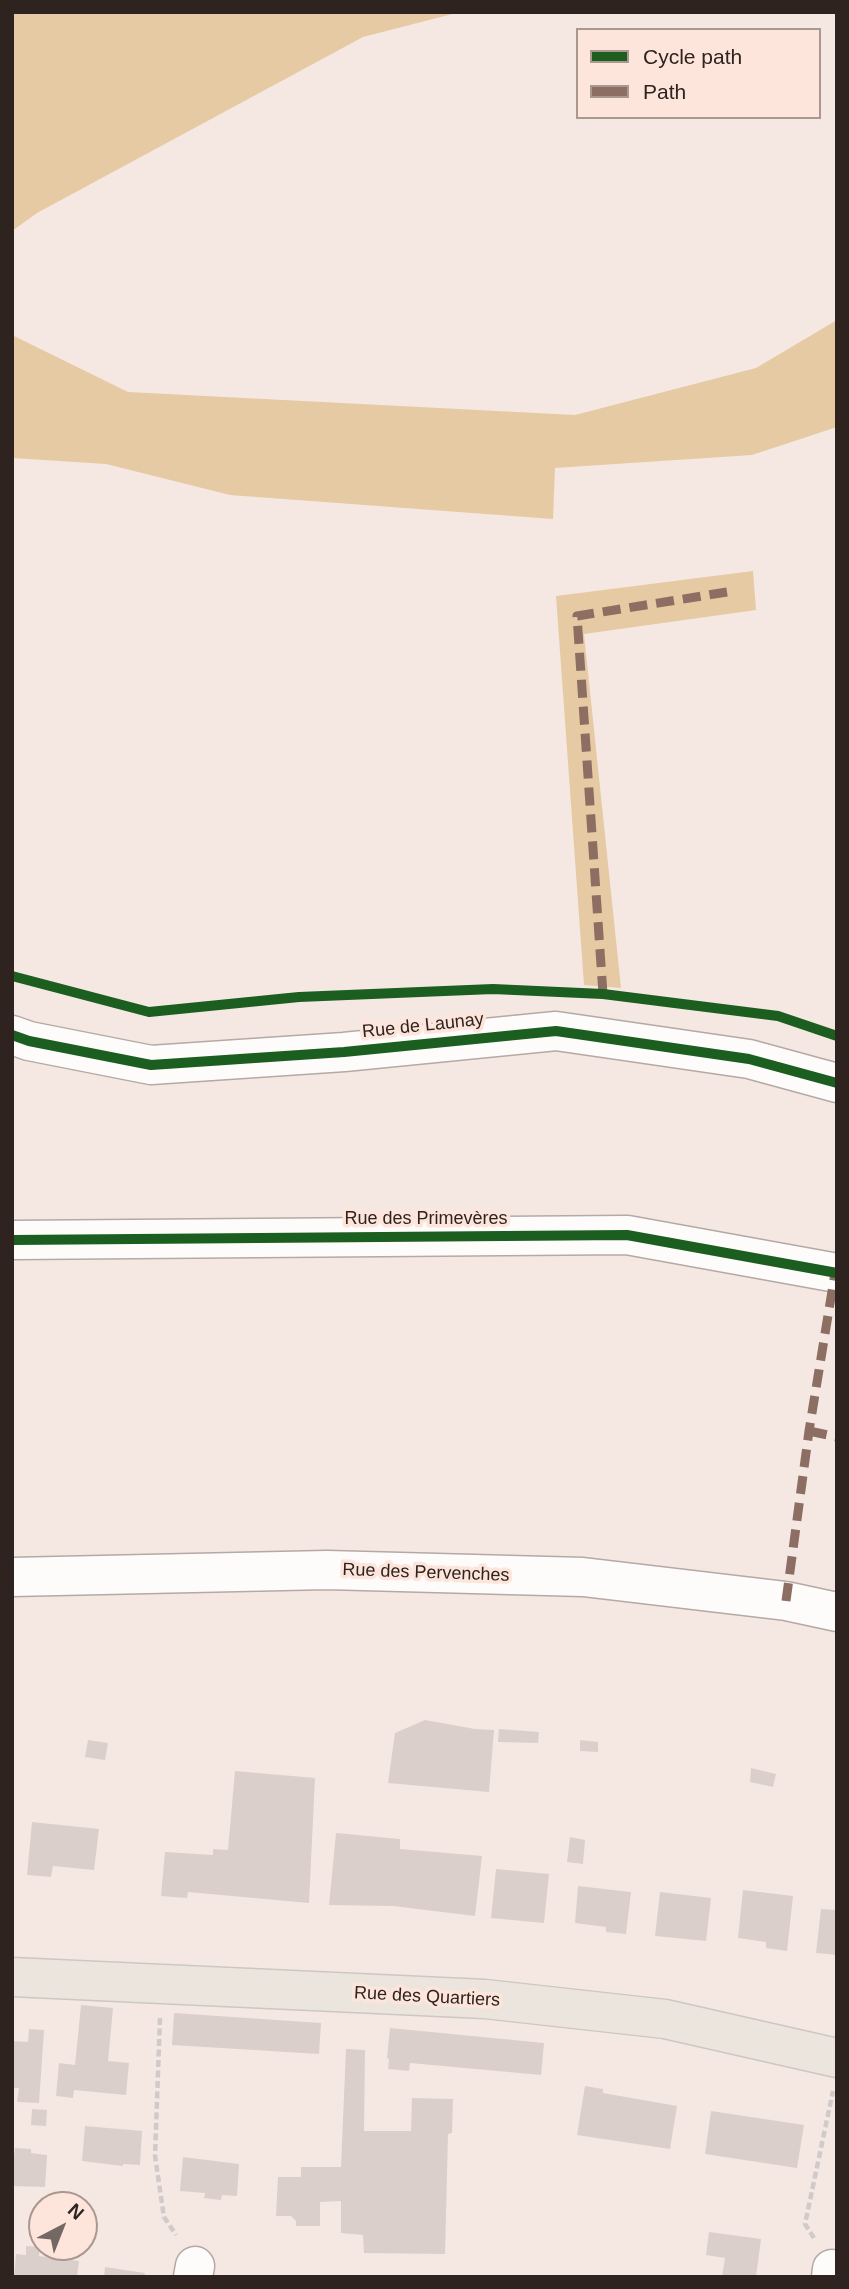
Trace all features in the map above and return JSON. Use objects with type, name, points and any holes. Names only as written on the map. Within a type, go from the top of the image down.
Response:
[{"type":"main road","name":"Rue des Quartiers","points":[[12,1978],[485,1999],[665,2020],[835,2071]]},
{"type":"street","name":"Rue de Launay","points":[[12,1035],[29,1041],[150,1065],[344,1052],[556,1031],[749,1059],[837,1083]]},
{"type":"street","name":"Rue des Primevères","points":[[12,1240],[627,1235],[837,1273]]},
{"type":"street","name":"Rue des Pervenches","points":[[12,1577],[327,1570],[583,1577],[786,1601],[837,1612]]},
{"type":"path","points":[[161,1984],[155,2156],[164,2217],[194,2271]]},
{"type":"path","points":[[832,2273],[806,2224],[835,2071]]},
{"type":"shaded area","points":[[12,12],[460,12],[363,37],[37,213],[12,231]]},
{"type":"shaded area","points":[[837,320],[837,427],[752,455],[555,468],[553,519],[230,495],[106,464],[12,458],[12,335],[128,392],[575,415],[756,368]]},
{"type":"shaded area","points":[[753,571],[756,610],[584,634],[621,988],[584,985],[556,596]]},
{"type":"building","points":[[425,1720],[494,1730],[489,1792],[388,1783],[395,1733]]},
{"type":"building","points":[[499,1729],[539,1732],[538,1743],[498,1742]]},
{"type":"building","points":[[88,1740],[108,1743],[105,1760],[85,1757]]},
{"type":"building","points":[[580,1740],[598,1742],[598,1752],[580,1751]]},
{"type":"building","points":[[751,1768],[776,1774],[773,1787],[750,1782]]},
{"type":"building","points":[[235,1771],[315,1778],[309,1903],[188,1892],[187,1898],[161,1896],[165,1852],[213,1855],[213,1849],[228,1850]]},
{"type":"building","points":[[32,1822],[99,1829],[94,1870],[53,1866],[51,1877],[27,1875]]},
{"type":"building","points":[[336,1833],[400,1839],[400,1849],[482,1856],[475,1916],[393,1906],[329,1905]]},
{"type":"building","points":[[570,1837],[585,1840],[583,1864],[567,1862]]},
{"type":"building","points":[[496,1869],[549,1874],[544,1923],[491,1918]]},
{"type":"building","points":[[578,1886],[631,1892],[626,1934],[606,1932],[606,1927],[575,1923]]},
{"type":"building","points":[[743,1890],[793,1896],[787,1951],[766,1948],[766,1942],[738,1938]]},
{"type":"building","points":[[660,1892],[711,1898],[706,1941],[655,1936]]},
{"type":"building","points":[[821,1909],[837,1910],[837,1955],[816,1953]]},
{"type":"building","points":[[81,2005],[113,2008],[108,2061],[129,2063],[126,2095],[74,2090],[73,2098],[56,2096],[59,2063],[75,2065]]},
{"type":"building","points":[[174,2013],[321,2023],[319,2054],[172,2045]]},
{"type":"building","points":[[390,2028],[544,2043],[541,2075],[410,2063],[409,2071],[388,2069]]},
{"type":"building","points":[[29,2029],[44,2030],[39,2103],[17,2102],[19,2088],[12,2088],[12,2041],[28,2042]]},
{"type":"building","points":[[346,2049],[365,2050],[364,2131],[411,2131],[412,2098],[453,2099],[452,2133],[448,2134],[445,2254],[364,2253],[363,2235],[341,2233],[341,2201],[320,2202],[320,2226],[296,2226],[296,2221],[291,2216],[276,2216],[278,2177],[301,2177],[301,2167],[341,2167]]},
{"type":"building","points":[[585,2086],[603,2089],[603,2093],[677,2106],[670,2149],[577,2135]]},
{"type":"building","points":[[32,2109],[47,2110],[46,2126],[31,2125]]},
{"type":"building","points":[[711,2111],[804,2125],[797,2168],[705,2154]]},
{"type":"building","points":[[85,2126],[142,2131],[140,2165],[123,2166],[82,2161]]},
{"type":"building","points":[[15,2148],[31,2149],[31,2153],[47,2155],[45,2187],[12,2186],[12,2156]]},
{"type":"building","points":[[183,2157],[239,2164],[237,2196],[222,2195],[221,2200],[204,2198],[205,2193],[180,2191]]},
{"type":"building","points":[[709,2232],[761,2239],[756,2277],[722,2277],[725,2258],[706,2255]]},
{"type":"building","points":[[28,2246],[28,2261],[79,2261],[77,2277],[14,2277],[16,2254],[26,2255]]},
{"type":"building","points":[[105,2267],[145,2273],[144,2277],[104,2277]]},
{"type":"marked path","points":[[603,994],[577,616],[727,592]]},
{"type":"marked path","points":[[786,1601],[809,1431],[835,1273]]},
{"type":"marked path","points":[[809,1431],[837,1437]]},
{"type":"cycle path","points":[[12,976],[149,1012],[299,997],[493,989],[603,994],[778,1016],[837,1036]]},
{"type":"cycle path","points":[[12,1035],[29,1041],[151,1065],[344,1052],[556,1031],[749,1059],[837,1083]]},
{"type":"cycle path","points":[[12,1240],[627,1235],[837,1273]]}]
